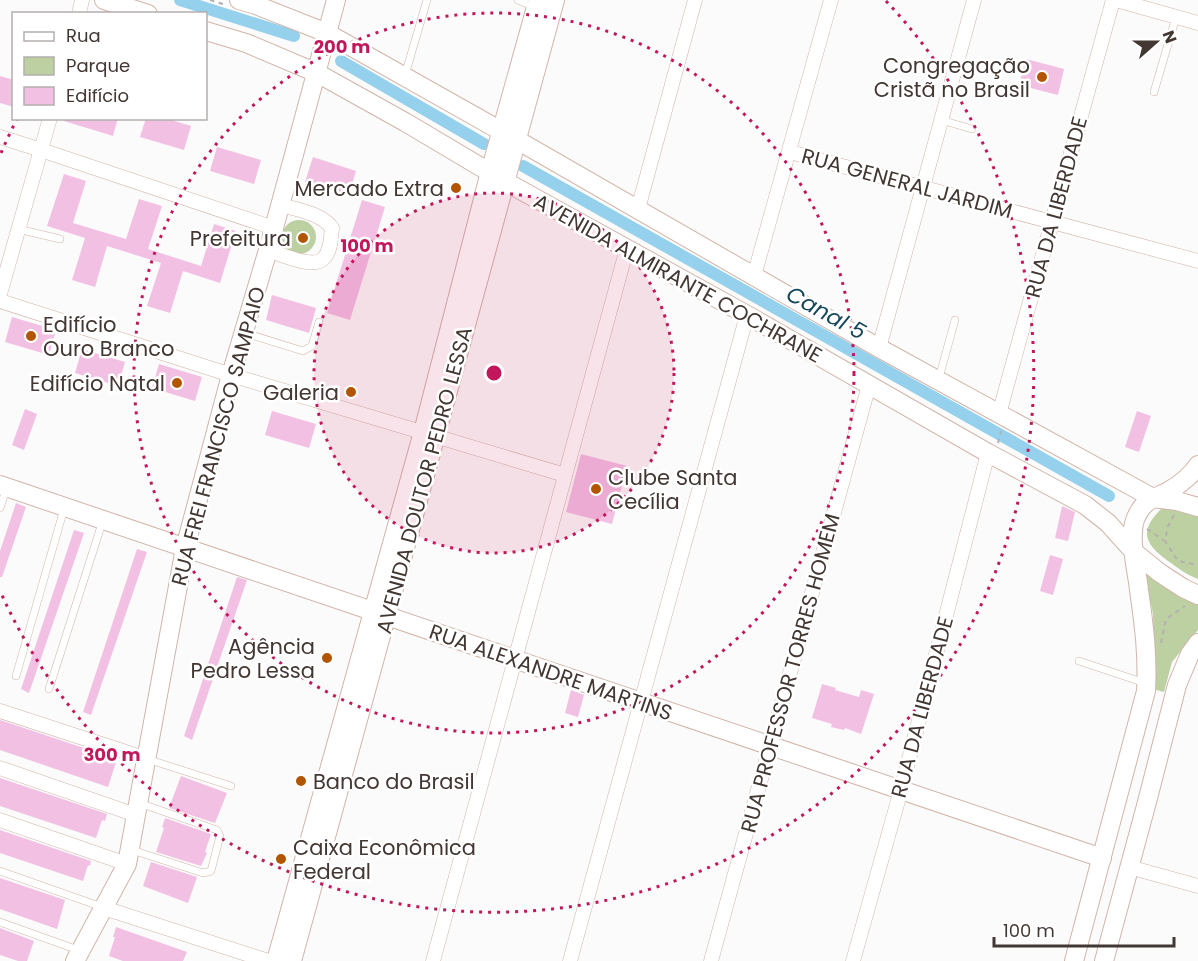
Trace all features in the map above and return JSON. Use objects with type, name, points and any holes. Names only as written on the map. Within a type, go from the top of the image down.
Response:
[{"type":"main road","points":[[104,0],[142,12]]},
{"type":"main road","name":"AVENIDA ALMIRANTE COCHRANE","points":[[240,0],[327,35],[405,77],[938,381],[1001,420],[1153,498],[1192,505]]},
{"type":"main road","name":"RUA FREI FRANCISCO SAMPAIO","points":[[78,956],[128,856],[185,548],[336,0]]},
{"type":"main road","name":"AVENIDA DOUTOR PEDRO LESSA","points":[[509,136],[555,0]]},
{"type":"main road","name":"AVENIDA DOUTOR PEDRO LESSA","points":[[276,961],[430,434],[509,136],[537,3]]},
{"type":"main road","name":"AVENIDA ALMIRANTE COCHRANE","points":[[207,31],[318,69],[498,177],[747,315],[869,386],[993,448],[1085,505],[1108,523],[1134,552],[1160,573],[1198,596]]},
{"type":"main road","points":[[1074,961],[1147,684],[1146,633],[1132,529],[1143,506],[1182,482],[1198,465]]},
{"type":"main road","name":"RUA ALEXANDRE MARTINS","points":[[3,486],[1101,858]]},
{"type":"main road","name":"AVENIDA DOUTOR PEDRO LESSA","points":[[292,961],[379,614]]},
{"type":"main road","points":[[1104,961],[1148,802],[1177,685],[1190,654],[1198,643]]},
{"type":"street","points":[[638,209],[695,0]]},
{"type":"street","points":[[754,276],[831,0]]},
{"type":"street","points":[[879,348],[974,0]]},
{"type":"street","points":[[1114,0],[1198,23]]},
{"type":"street","name":"RUA DA LIBERDADE","points":[[1001,420],[1052,222],[1114,0]]},
{"type":"street","points":[[0,294],[49,120]]},
{"type":"street","points":[[0,137],[274,228]]},
{"type":"street","name":"RUA GENERAL JARDIM","points":[[790,152],[1198,261]]},
{"type":"street","points":[[268,250],[314,263],[322,260],[331,241],[332,228],[327,221],[281,205]]},
{"type":"street","points":[[433,961],[627,248]]},
{"type":"street","points":[[0,301],[231,375],[566,475]]},
{"type":"street","points":[[570,961],[747,315]]},
{"type":"street","name":"RUA PROFESSOR TORRES HOMEM","points":[[711,961],[869,386]]},
{"type":"street","name":"RUA DA LIBERDADE","points":[[853,961],[993,448]]},
{"type":"street","points":[[0,711],[147,759]]},
{"type":"street","points":[[0,768],[137,809]]},
{"type":"street","points":[[0,820],[128,856]]},
{"type":"street","points":[[1129,867],[1198,886]]},
{"type":"street","points":[[104,908],[268,961]]},
{"type":"lane","points":[[405,77],[427,0]]},
{"type":"lane","points":[[518,0],[537,3]]},
{"type":"lane","points":[[1154,92],[1176,17]]},
{"type":"lane","points":[[941,120],[972,129]]},
{"type":"lane","points":[[18,229],[60,238]]},
{"type":"lane","points":[[938,381],[955,320]]},
{"type":"lane","points":[[244,333],[303,351],[312,346],[320,322]]},
{"type":"lane","points":[[0,508],[3,486]]},
{"type":"lane","points":[[16,676],[65,507]]},
{"type":"lane","points":[[49,689],[103,520]]},
{"type":"lane","points":[[1079,661],[1147,684]]},
{"type":"lane","points":[[147,759],[231,786]]},
{"type":"lane","points":[[128,856],[202,873],[211,871],[220,836],[216,830],[137,809]]},
{"type":"lane","points":[[0,871],[104,908]]},
{"type":"lane","points":[[0,922],[78,956]]},
{"type":"path","points":[[993,448],[1001,420]]},
{"type":"path","points":[[1192,505],[1177,511],[1168,526],[1165,541],[1178,561],[1198,565]]},
{"type":"green space","points":[[299,220],[311,225],[316,237],[311,249],[299,254],[287,249],[282,237],[287,225]]},
{"type":"green space","points":[[1163,507],[1198,511],[1198,579],[1168,561],[1149,542],[1147,529]]},
{"type":"green space","points":[[1143,567],[1198,600],[1198,630],[1172,662],[1164,692],[1149,688],[1154,649],[1153,614]]},
{"type":"building","name":"Congregação Cristã no Brasil","points":[[1026,59],[1064,69],[1058,95],[1019,85]]},
{"type":"building","points":[[0,76],[12,79],[12,106],[0,103]]},
{"type":"building","points":[[64,120],[117,120],[113,136]]},
{"type":"building","points":[[145,120],[172,120],[191,126],[184,150],[140,137]]},
{"type":"building","points":[[217,147],[261,160],[254,184],[210,171]]},
{"type":"building","points":[[313,157],[356,171],[349,195],[305,182]]},
{"type":"building","points":[[64,174],[86,181],[73,223],[126,239],[139,199],[162,206],[148,249],[201,266],[214,224],[236,231],[220,283],[183,271],[170,313],[147,306],[161,263],[107,246],[95,287],[72,280],[85,238],[47,226]]},
{"type":"building","points":[[362,200],[385,207],[350,320],[327,313]]},
{"type":"building","points":[[272,295],[316,308],[309,333],[266,320]]},
{"type":"building","name":"Edifício Ouro Branco","points":[[12,317],[56,330],[49,355],[5,342]]},
{"type":"building","points":[[82,349],[125,362],[118,386],[75,373]]},
{"type":"building","name":"Edifício Natal","points":[[159,364],[202,377],[195,401],[152,388]]},
{"type":"building","points":[[25,409],[37,414],[24,450],[12,445]]},
{"type":"building","points":[[272,411],[316,424],[309,448],[265,435]]},
{"type":"building","points":[[1137,411],[1151,416],[1139,452],[1125,447]]},
{"type":"building","name":"Clube Santa Cecília","points":[[581,454],[627,466],[612,524],[566,512]]},
{"type":"building","points":[[16,503],[26,507],[2,577],[0,577],[0,551]]},
{"type":"building","points":[[1062,506],[1075,512],[1068,541],[1055,538]]},
{"type":"building","points":[[74,530],[84,533],[29,693],[21,689]]},
{"type":"building","points":[[137,549],[147,552],[91,715],[83,712]]},
{"type":"building","points":[[1050,555],[1063,559],[1053,595],[1040,591]]},
{"type":"building","points":[[237,577],[247,580],[192,740],[184,736]]},
{"type":"building","points":[[822,684],[859,697],[861,690],[874,694],[861,734],[845,728],[844,730],[831,727],[832,724],[812,718]]},
{"type":"building","points":[[571,690],[584,695],[578,717],[565,713]]},
{"type":"building","points":[[0,720],[117,759],[108,787],[0,750]]},
{"type":"building","points":[[181,776],[227,793],[215,823],[169,808]]},
{"type":"building","points":[[0,778],[107,814],[105,821],[102,820],[96,838],[0,806]]},
{"type":"building","points":[[165,818],[211,834],[205,852],[207,853],[201,866],[156,852]]},
{"type":"building","points":[[0,830],[91,861],[83,881],[0,853]]},
{"type":"building","points":[[151,862],[197,877],[188,903],[143,886]]},
{"type":"building","points":[[0,878],[65,900],[57,929],[0,909]]},
{"type":"building","points":[[116,927],[187,952],[183,961],[123,961],[109,956]]},
{"type":"building","points":[[0,928],[34,941],[27,961],[18,961],[0,955]]},
{"type":"waterway","name":"Canal 5","points":[[180,0],[294,36]]},
{"type":"waterway","name":"Canal 5","points":[[341,61],[484,144]]},
{"type":"waterway","name":"Canal 5","points":[[523,166],[1109,496]]},
{"type":"place","name":"Congregação Cristã no Brasil","points":[[1042,77]]},
{"type":"place","name":"Mercado Extra","points":[[456,188]]},
{"type":"place","name":"Prefeitura","points":[[303,238]]},
{"type":"place","name":"Edifício Ouro Branco","points":[[31,336]]},
{"type":"place","name":"Edifício Natal","points":[[177,383]]},
{"type":"place","name":"Galeria","points":[[351,392]]},
{"type":"place","name":"Clube Santa Cecília","points":[[596,489]]},
{"type":"place","name":"Agência Pedro Lessa","points":[[327,658]]},
{"type":"place","name":"Banco do Brasil","points":[[301,781]]},
{"type":"place","name":"Caixa Econômica Federal","points":[[281,859]]}]
